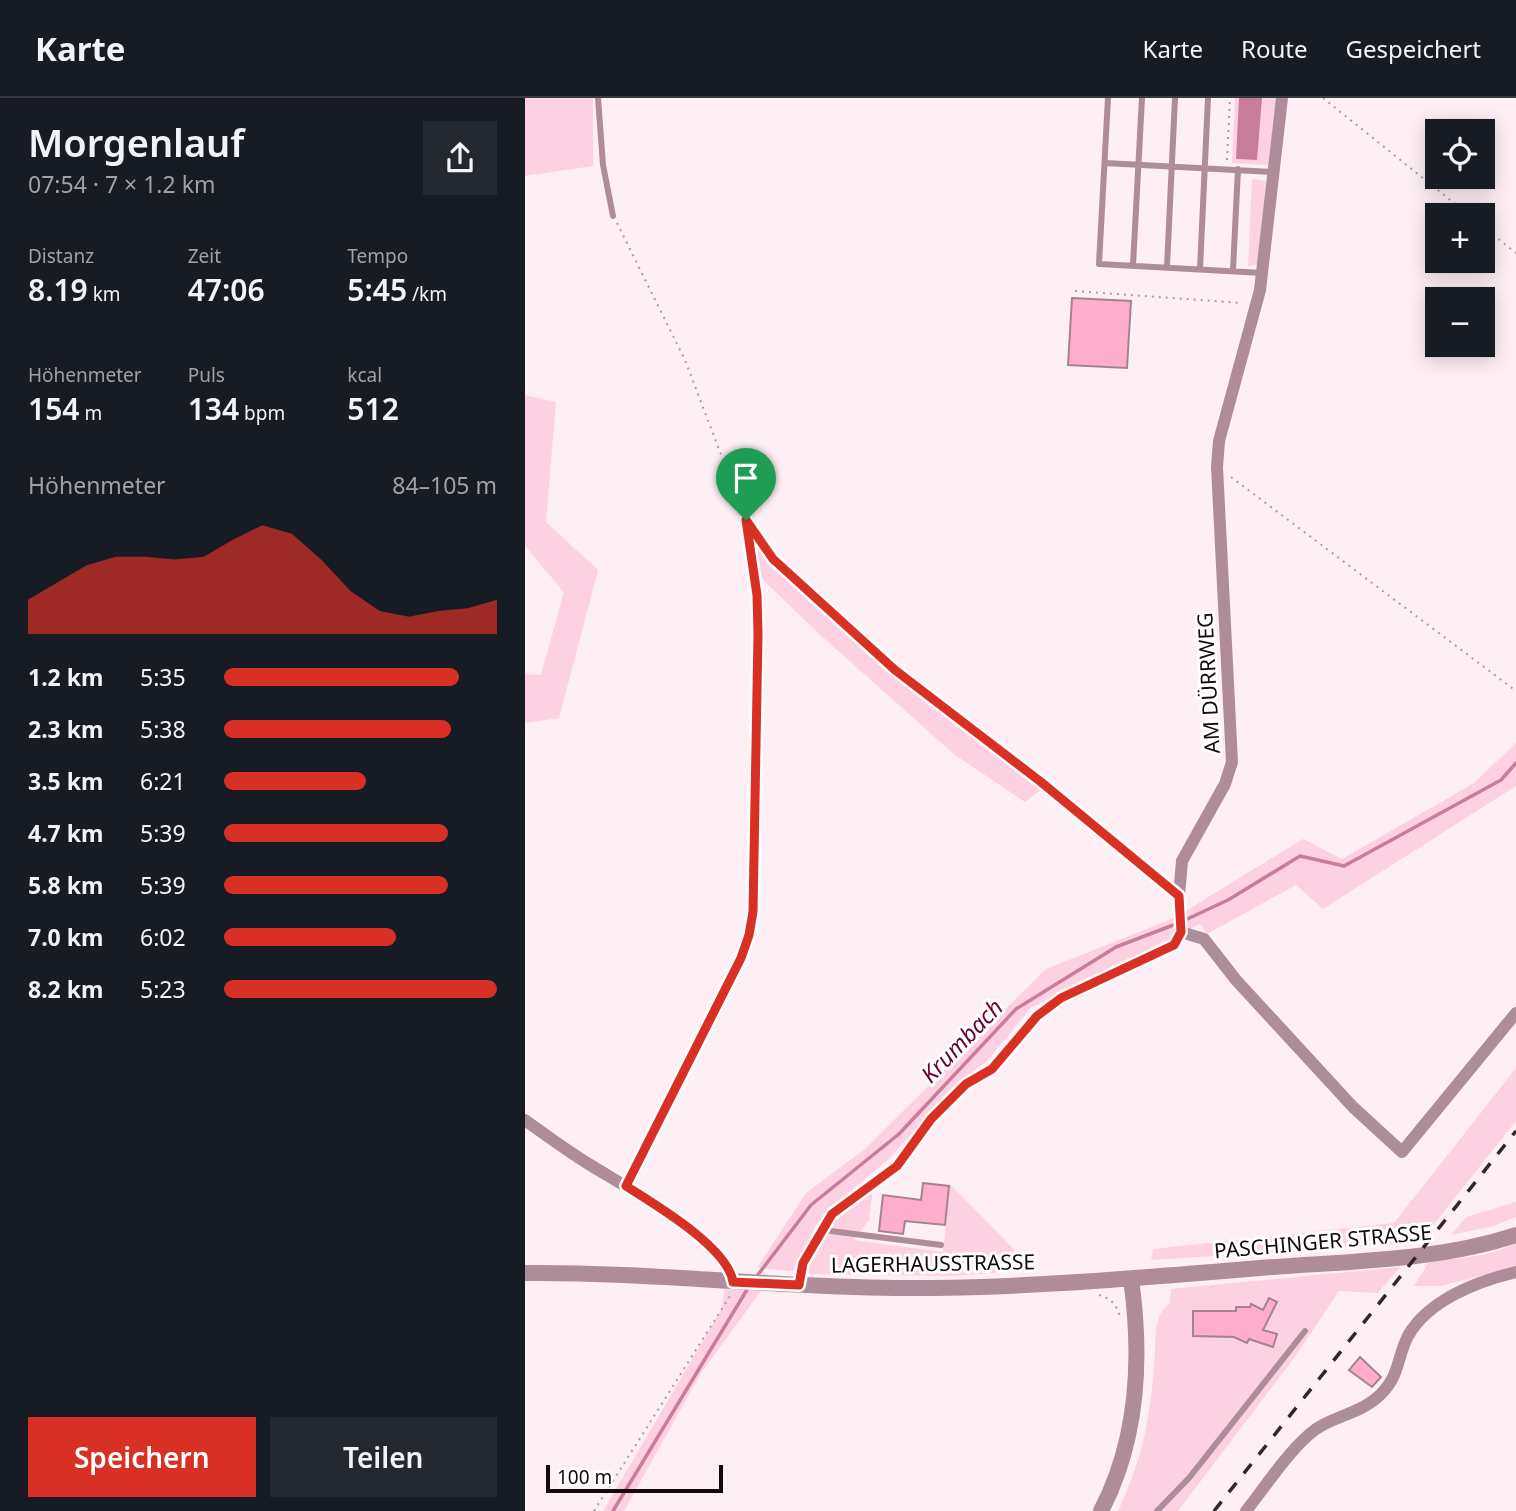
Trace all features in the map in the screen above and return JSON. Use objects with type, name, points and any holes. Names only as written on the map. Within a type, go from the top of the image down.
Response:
[{"type":"street","name":"AM DÜRRWEG","points":[[1181,932],[1179,896],[1182,861],[1225,784],[1232,762],[1217,467],[1219,441],[1263,273],[1282,98]]},
{"type":"street","points":[[799,1285],[803,1263],[832,1214],[897,1166],[931,1119],[966,1084],[992,1069],[1037,1016],[1061,998],[1174,945],[1181,932],[1204,939],[1235,980],[1334,1087],[1402,1152],[1516,1013]]},
{"type":"street","points":[[525,1120],[697,1235],[741,1282]]},
{"type":"street","name":"PASCHINGER STRASSE","points":[[1131,1279],[1429,1255],[1471,1248],[1516,1234]]},
{"type":"street","points":[[1246,1511],[1307,1436],[1324,1424],[1364,1408],[1380,1395],[1397,1371],[1408,1336],[1422,1320],[1444,1302],[1468,1288],[1516,1272]]},
{"type":"street","name":"LAGERHAUSSTRASSE","points":[[525,1273],[767,1284],[947,1288],[1131,1279]]},
{"type":"street","points":[[1101,1511],[1121,1466],[1133,1409],[1136,1372],[1131,1279]]},
{"type":"lane","points":[[598,98],[603,165],[613,216]]},
{"type":"lane","points":[[1108,98],[1100,264],[1263,273]]},
{"type":"lane","points":[[1133,265],[1142,98]]},
{"type":"lane","points":[[1167,267],[1175,98]]},
{"type":"lane","points":[[1200,269],[1208,98]]},
{"type":"lane","points":[[1105,163],[1274,172]]},
{"type":"lane","points":[[1233,270],[1238,169]]},
{"type":"lane","points":[[822,1229],[941,1245]]},
{"type":"lane","points":[[1157,1511],[1189,1478],[1305,1331]]},
{"type":"path","points":[[1227,169],[1230,98]]},
{"type":"path","points":[[1323,98],[1454,203]]},
{"type":"path","points":[[613,216],[685,360],[746,520],[757,595],[758,634],[754,872],[749,935],[741,958],[626,1186]]},
{"type":"path","points":[[1495,236],[1516,253]]},
{"type":"path","points":[[1075,291],[1257,304]]},
{"type":"path","points":[[1217,467],[1260,496],[1516,691]]},
{"type":"path","points":[[746,520],[773,559],[895,670],[1041,782],[1179,896]]},
{"type":"path","points":[[594,1511],[741,1282]]},
{"type":"path","points":[[1098,1282],[1099,1296],[1108,1298],[1117,1306],[1120,1318]]},
{"type":"shaded area","points":[[525,98],[593,98],[593,166],[525,176]]},
{"type":"shaded area","points":[[1235,98],[1276,98],[1269,164],[1232,163]]},
{"type":"shaded area","points":[[1239,98],[1262,98],[1257,160],[1236,159]]},
{"type":"shaded area","points":[[1252,179],[1266,181],[1258,265],[1248,266]]},
{"type":"shaded area","points":[[525,395],[556,402],[546,522],[598,570],[559,718],[525,723],[525,674],[541,675],[564,592],[525,546]]},
{"type":"shaded area","points":[[754,538],[809,601],[921,698],[1042,789],[1025,802],[955,755],[817,632],[754,571]]},
{"type":"shaded area","points":[[1516,743],[1516,786],[1323,909],[1296,885],[1207,934],[1200,924],[1031,1008],[987,1061],[961,1080],[889,1159],[836,1203],[816,1225],[793,1271],[757,1268],[806,1193],[865,1149],[1046,969],[1174,918],[1303,839],[1342,859],[1474,783]]},
{"type":"shaded area","points":[[1516,1068],[1516,1121],[1419,1243],[1151,1260],[1153,1249],[1394,1223]]},
{"type":"shaded area","points":[[950,1184],[1034,1270],[951,1276],[809,1274],[809,1262],[821,1238],[842,1215],[873,1189],[869,1220],[854,1240],[943,1252]]},
{"type":"shaded area","points":[[1516,1202],[1516,1217],[1494,1226],[1451,1235],[1466,1217]]},
{"type":"shaded area","points":[[1516,1244],[1516,1266],[1441,1286],[1414,1286],[1429,1262],[1484,1255]]},
{"type":"shaded area","points":[[1400,1267],[1378,1293],[1339,1291],[1294,1358],[1178,1511],[1118,1511],[1134,1472],[1145,1434],[1157,1325],[1161,1313],[1170,1303],[1171,1289]]},
{"type":"shaded area","points":[[725,1289],[761,1291],[701,1373],[624,1511],[603,1511],[721,1310]]},
{"type":"building","points":[[1072,298],[1131,301],[1127,368],[1068,365]]},
{"type":"building","points":[[923,1183],[949,1186],[945,1225],[905,1221],[903,1234],[879,1231],[883,1195],[921,1200]]},
{"type":"building","points":[[1269,1298],[1277,1302],[1263,1330],[1277,1334],[1273,1347],[1249,1339],[1247,1343],[1234,1337],[1193,1336],[1193,1311],[1236,1311],[1236,1307],[1250,1307],[1251,1304],[1263,1310]]},
{"type":"building","points":[[1360,1357],[1381,1377],[1372,1387],[1349,1370]]},
{"type":"waterway","name":"Krumbach","points":[[1183,921],[1228,900],[1300,856],[1344,866],[1501,780],[1516,763]]},
{"type":"waterway","name":"Krumbach","points":[[757,1276],[811,1205],[899,1134],[1016,1009],[1116,947],[1176,924]]},
{"type":"waterway","name":"Krumbach","points":[[613,1511],[748,1288]]},
{"type":"railway","points":[[1214,1511],[1516,1131]]},
{"type":"route","points":[[746,520],[773,559],[895,670],[1041,782],[1179,896],[1181,932],[1174,945],[1061,998],[1037,1016],[992,1069],[966,1084],[931,1119],[897,1166],[832,1214],[803,1263],[799,1285],[733,1282],[731,1271],[697,1235],[626,1186],[697,1040],[741,958],[749,935],[753,912],[758,634],[752,546],[746,520]]}]
